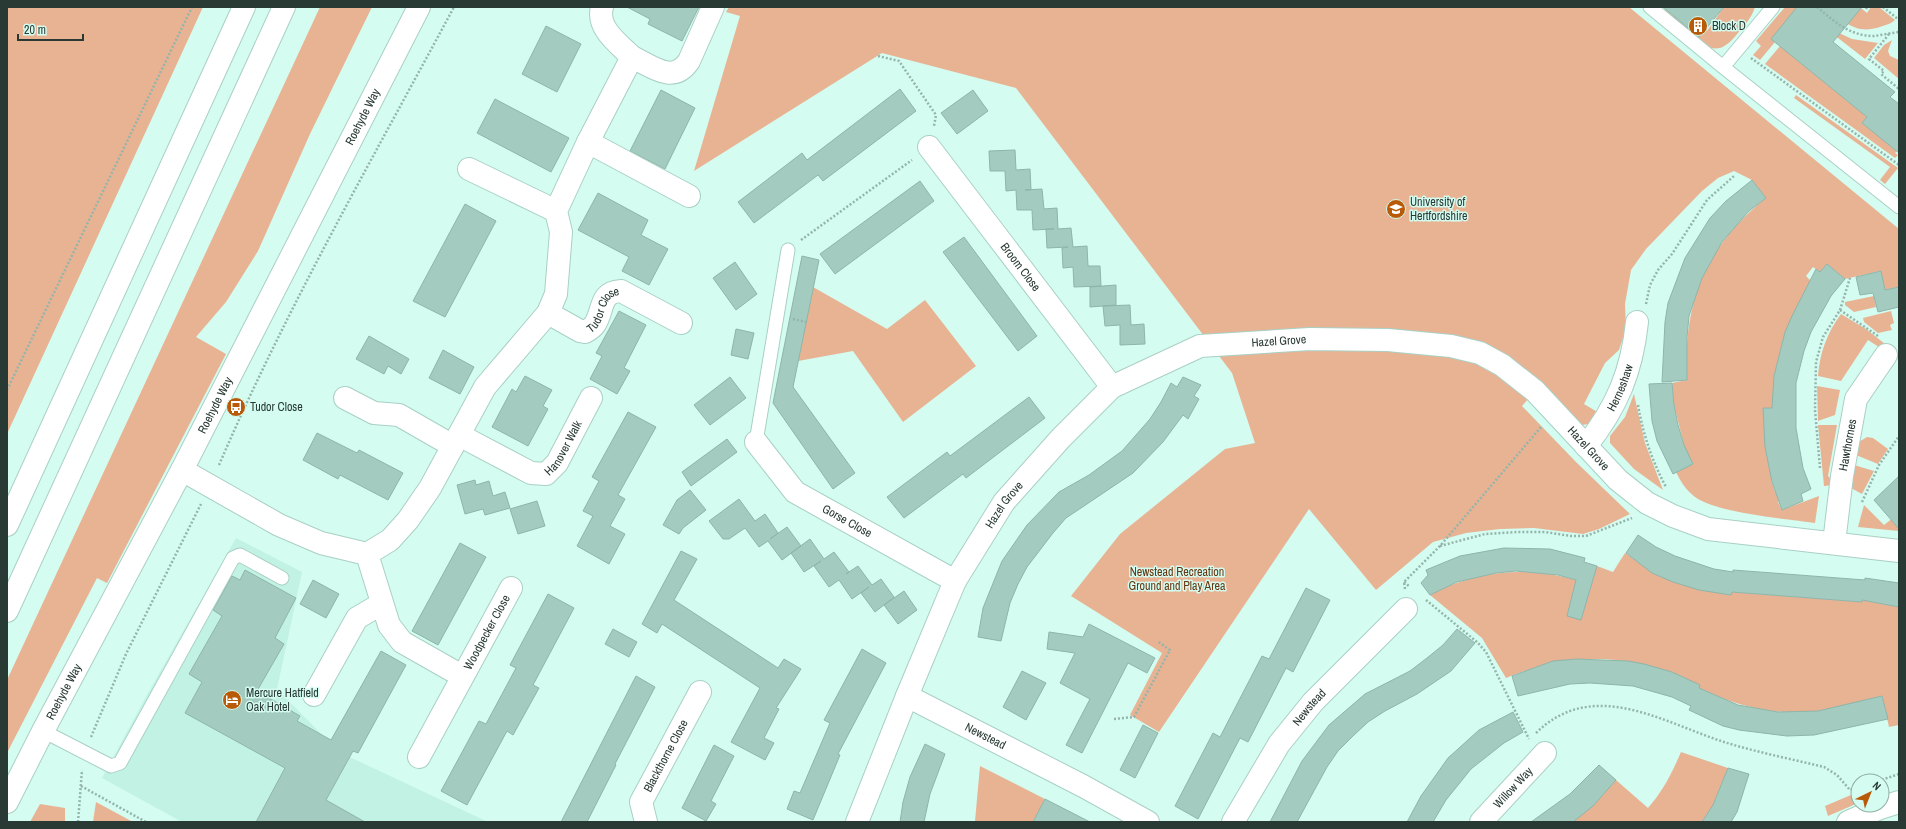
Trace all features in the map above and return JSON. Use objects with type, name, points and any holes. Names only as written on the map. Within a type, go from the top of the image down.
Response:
[{"type":"main road","points":[[7,525],[244,7]]},
{"type":"main road","points":[[7,612],[284,7]]},
{"type":"main road","name":"Roehyde Way","points":[[7,802],[42,731],[182,470],[419,7]]},
{"type":"main road","points":[[602,7],[601,12],[604,26],[612,38],[632,57],[667,73],[676,73],[684,69],[713,7]]},
{"type":"main road","points":[[182,470],[279,525],[321,543],[367,554],[390,540],[408,520],[430,488],[485,387],[548,313],[556,294],[561,232],[556,211],[588,142],[632,57]]},
{"type":"main road","points":[[588,142],[689,196]]},
{"type":"main road","name":"Broom Close","points":[[929,148],[1112,387]]},
{"type":"main road","points":[[469,169],[556,211]]},
{"type":"main road","name":"Tudor Close","points":[[548,313],[580,331],[585,332],[595,324],[606,296],[612,291],[621,291],[681,323]]},
{"type":"main road","name":"Herneshaw","points":[[1586,446],[1610,412],[1626,379],[1642,315]]},
{"type":"main road","name":"Hazel Grove","points":[[857,822],[955,581],[1004,502],[1061,438],[1112,387],[1200,346],[1310,339],[1388,340],[1451,346],[1480,353],[1502,365],[1535,391],[1618,480],[1647,503],[1673,516],[1708,529],[1899,551]]},
{"type":"main road","name":"Hawthornes","points":[[1834,543],[1842,476],[1856,399],[1884,347]]},
{"type":"main road","points":[[345,398],[374,413],[399,416],[456,440]]},
{"type":"main road","name":"Hanover Walk","points":[[456,440],[531,473],[546,474],[557,463],[591,398]]},
{"type":"main road","name":"Gorse Close","points":[[756,442],[795,492],[955,581]]},
{"type":"main road","name":"Woodpecker Close","points":[[367,554],[381,604],[389,625],[402,642],[462,676]]},
{"type":"main road","name":"Woodpecker Close","points":[[419,757],[511,588]]},
{"type":"main road","name":"Newstead","points":[[1233,822],[1279,744],[1313,702],[1415,599]]},
{"type":"main road","points":[[314,695],[357,618],[381,604]]},
{"type":"main road","name":"Blackthorne Close","points":[[646,822],[641,802],[700,692]]},
{"type":"main road","name":"Newstead","points":[[907,696],[1083,786],[1148,822]]},
{"type":"main road","name":"Willow Way","points":[[1481,822],[1545,753]]},
{"type":"main road","points":[[1848,822],[1880,808],[1899,802]]},
{"type":"lane","points":[[1650,7],[1899,207]]},
{"type":"lane","points":[[1723,67],[1773,7]]},
{"type":"lane","points":[[756,442],[788,250]]},
{"type":"lane","points":[[42,731],[84,754],[111,766],[120,763],[233,558],[240,555],[282,578]]},
{"type":"path","points":[[7,390],[192,7]]},
{"type":"path","points":[[78,822],[84,754],[126,654],[210,485],[240,418],[320,255],[454,7]]},
{"type":"path","points":[[1817,7],[1844,29],[1853,33],[1876,36],[1899,32]]},
{"type":"path","points":[[1883,7],[1899,20]]},
{"type":"path","points":[[1890,33],[1869,59],[1884,70],[1881,74],[1899,89]]},
{"type":"path","points":[[1738,49],[1899,165]]},
{"type":"path","points":[[788,250],[929,148],[936,115],[898,61],[878,56]]},
{"type":"path","points":[[1642,315],[1648,300],[1650,285],[1658,270],[1672,254],[1707,200],[1734,176]]},
{"type":"path","points":[[1820,473],[1815,410],[1816,362],[1823,337],[1840,310],[1850,278]]},
{"type":"path","points":[[1642,315],[1648,300]]},
{"type":"path","points":[[1840,310],[1884,347]]},
{"type":"path","points":[[1626,379],[1635,387],[1640,419],[1655,466],[1666,487],[1679,502],[1673,516]]},
{"type":"path","points":[[1554,412],[1440,546],[1404,582],[1415,599],[1477,642],[1486,652],[1529,739],[1552,720],[1568,712],[1599,705],[1616,706],[1635,710],[1725,742],[1824,767],[1837,775],[1850,790]]},
{"type":"path","points":[[1862,504],[1879,465],[1899,436]]},
{"type":"path","points":[[1440,546],[1485,534],[1545,532],[1571,536],[1586,536],[1637,516]]},
{"type":"path","points":[[1114,719],[1134,717],[1170,650],[1157,641]]},
{"type":"path","points":[[81,786],[146,822]]},
{"type":"shaded area","points":[[236,538],[302,572],[277,689],[339,752],[488,822],[182,822],[102,778]]},
{"type":"green space","points":[[7,7],[203,7],[7,434]]},
{"type":"green space","points":[[320,7],[372,7],[310,134],[258,251],[226,302],[196,337],[226,354],[107,583],[97,578],[7,753],[7,680]]},
{"type":"green space","name":"University of Hertfordshire","points":[[729,7],[1629,7],[1899,229],[1899,294],[1897,287],[1885,290],[1880,271],[1845,279],[1827,264],[1820,272],[1813,267],[1806,276],[1812,282],[1790,322],[1782,344],[1775,375],[1772,407],[1782,476],[1771,480],[1775,492],[1787,488],[1790,497],[1778,502],[1782,510],[1819,496],[1815,523],[1735,511],[1705,503],[1695,497],[1684,486],[1676,472],[1684,445],[1674,405],[1672,383],[1687,380],[1689,326],[1694,301],[1702,278],[1713,257],[1727,236],[1766,198],[1752,180],[1734,171],[1718,178],[1702,191],[1646,249],[1631,270],[1625,304],[1626,329],[1619,350],[1605,363],[1584,404],[1599,413],[1590,424],[1580,425],[1535,391],[1522,406],[1576,462],[1630,514],[1599,529],[1583,534],[1534,528],[1500,529],[1466,533],[1433,542],[1376,590],[1309,509],[1159,732],[1130,715],[1162,653],[1071,596],[1120,534],[1225,449],[1255,443],[1232,373],[1016,88],[882,53],[694,171],[740,16],[726,12]]},
{"type":"green space","points":[[1724,7],[1755,7],[1748,21],[1732,40],[1720,48],[1709,47],[1696,40],[1662,13],[1665,9],[1699,37],[1705,30],[1707,31]]},
{"type":"green space","points":[[1785,7],[1806,7],[1839,33],[1852,39],[1878,43],[1865,59],[1833,34],[1771,39],[1775,42],[1760,60],[1753,55],[1761,46],[1756,41]]},
{"type":"green space","points":[[1827,7],[1861,8],[1867,13],[1871,7],[1879,7],[1895,20],[1880,27],[1871,29],[1857,28],[1845,22]]},
{"type":"green space","points":[[1892,40],[1888,51],[1890,56],[1899,60],[1899,79],[1874,58],[1884,45]]},
{"type":"green space","points":[[1780,46],[1867,117],[1862,123],[1897,151],[1895,153],[1898,155],[1895,158],[1765,64]]},
{"type":"green space","points":[[1796,95],[1898,168],[1885,184],[1880,180],[1890,167],[1794,98]]},
{"type":"green space","points":[[813,287],[887,329],[925,300],[976,366],[903,422],[853,351],[798,361]]},
{"type":"green space","points":[[1874,296],[1876,307],[1854,312],[1845,305],[1845,302]]},
{"type":"green space","points":[[1891,311],[1894,323],[1890,325],[1892,330],[1878,333],[1864,322],[1863,318]]},
{"type":"green space","points":[[1841,314],[1866,329],[1899,355],[1899,360],[1868,340],[1841,381],[1818,376],[1820,359],[1825,343]]},
{"type":"green space","points":[[1817,386],[1840,390],[1835,415],[1818,421]]},
{"type":"green space","points":[[1634,394],[1645,443],[1663,490],[1634,469],[1610,443],[1610,436],[1625,417]]},
{"type":"green space","points":[[1818,425],[1837,425],[1828,476],[1834,482],[1833,485],[1824,486]]},
{"type":"green space","points":[[1867,437],[1873,438],[1888,449],[1878,464],[1856,455],[1857,443]]},
{"type":"green space","points":[[1854,465],[1874,471],[1862,494],[1851,488]]},
{"type":"green space","points":[[1864,505],[1884,525],[1899,513],[1899,531],[1858,527]]},
{"type":"green space","points":[[1625,553],[1662,575],[1702,589],[1731,595],[1732,592],[1862,602],[1862,600],[1899,607],[1899,725],[1889,727],[1882,696],[1817,711],[1771,711],[1742,705],[1727,700],[1699,688],[1700,685],[1652,667],[1619,660],[1586,659],[1554,663],[1537,667],[1506,678],[1482,638],[1430,595],[1465,580],[1502,573],[1539,573],[1576,580],[1597,566],[1613,572]]},
{"type":"green space","points":[[1681,752],[1728,768],[1713,805],[1702,822],[1571,822],[1601,797],[1616,780],[1648,808],[1667,782]]},
{"type":"green space","points":[[980,766],[1045,799],[1033,822],[975,821]]},
{"type":"green space","points":[[1850,795],[1850,806],[1828,816],[1825,806]]},
{"type":"green space","points":[[96,802],[133,822],[93,822]]},
{"type":"green space","points":[[40,804],[65,808],[65,822],[30,822]]},
{"type":"building","points":[[627,7],[699,7],[682,41],[648,24],[650,19]]},
{"type":"building","name":"Block D","points":[[1663,7],[1724,7],[1699,37]]},
{"type":"building","points":[[1797,7],[1862,7],[1833,42],[1895,92],[1890,97],[1899,104],[1899,153],[1862,123],[1867,117],[1771,39]]},
{"type":"building","points":[[546,26],[581,44],[557,92],[522,74]]},
{"type":"building","points":[[900,89],[916,111],[823,181],[818,175],[754,223],[738,202],[802,153],[807,160]]},
{"type":"building","points":[[661,90],[695,108],[665,169],[630,151]]},
{"type":"building","points":[[973,90],[988,111],[957,134],[941,113]]},
{"type":"building","points":[[495,99],[569,138],[551,172],[477,133]]},
{"type":"building","points":[[1015,150],[1016,170],[1030,169],[1031,190],[1042,189],[1044,209],[1057,208],[1058,229],[1071,228],[1073,247],[1087,246],[1088,266],[1100,266],[1101,286],[1074,287],[1073,267],[1063,268],[1062,248],[1068,247],[1047,248],[1046,229],[1033,230],[1032,210],[1017,210],[1016,190],[1006,191],[1005,171],[990,171],[989,151]]},
{"type":"building","points":[[1752,180],[1766,198],[1749,211],[1722,242],[1702,278],[1689,316],[1687,337],[1687,380],[1662,382],[1665,322],[1668,303],[1685,258],[1710,218],[1726,201]]},
{"type":"building","points":[[920,181],[934,201],[835,274],[820,254]]},
{"type":"building","points":[[598,193],[648,220],[641,235],[668,249],[649,285],[622,271],[629,257],[578,230]]},
{"type":"building","points":[[465,204],[496,221],[445,317],[413,301]]},
{"type":"building","points":[[964,237],[1037,336],[1018,351],[943,252]]},
{"type":"building","points":[[802,256],[819,260],[793,387],[855,473],[833,489],[773,403]]},
{"type":"building","points":[[735,262],[757,294],[736,310],[713,278]]},
{"type":"building","points":[[1827,264],[1845,279],[1831,296],[1811,332],[1804,351],[1796,383],[1796,428],[1803,468],[1811,489],[1801,494],[1803,501],[1782,510],[1772,482],[1765,447],[1763,408],[1772,408],[1774,376],[1785,332],[1793,314],[1816,269],[1820,272]]},
{"type":"building","points":[[1881,271],[1885,290],[1899,287],[1899,307],[1878,312],[1873,293],[1860,295],[1856,277]]},
{"type":"building","points":[[1116,285],[1116,305],[1090,307],[1090,287]]},
{"type":"building","points":[[1130,305],[1131,325],[1144,324],[1145,344],[1120,345],[1120,325],[1105,326],[1103,306]]},
{"type":"building","points":[[619,311],[646,325],[624,368],[630,371],[617,394],[590,379],[602,356],[596,353]]},
{"type":"building","points":[[736,329],[754,333],[748,359],[731,355]]},
{"type":"building","points":[[369,336],[409,359],[401,374],[388,366],[384,374],[356,359]]},
{"type":"building","points":[[443,350],[474,367],[460,394],[429,378]]},
{"type":"building","points":[[525,376],[552,390],[543,406],[548,409],[528,446],[492,427],[512,389],[516,392]]},
{"type":"building","points":[[730,377],[746,398],[710,425],[694,405]]},
{"type":"building","points":[[1183,377],[1201,385],[1194,396],[1199,399],[1188,419],[1183,415],[1163,442],[1133,473],[1066,518],[1053,533],[1027,567],[1018,584],[1010,603],[1001,641],[978,637],[983,608],[1002,561],[1027,525],[1059,492],[1089,475],[1122,451],[1150,419],[1171,383],[1177,387]]},
{"type":"building","points":[[1672,383],[1678,425],[1684,445],[1693,464],[1673,474],[1657,441],[1652,421],[1649,384]]},
{"type":"building","points":[[1029,397],[1045,418],[966,478],[963,474],[904,518],[887,497],[947,452],[950,456]]},
{"type":"building","points":[[628,412],[656,427],[618,495],[625,499],[610,526],[625,534],[609,564],[577,546],[593,516],[583,511],[599,481],[592,477]]},
{"type":"building","points":[[317,433],[357,453],[359,450],[403,473],[388,500],[340,475],[338,479],[303,460]]},
{"type":"building","points":[[727,439],[737,452],[691,486],[682,472]]},
{"type":"building","points":[[1899,476],[1899,529],[1874,500]]},
{"type":"building","points":[[475,480],[476,485],[489,481],[493,496],[505,492],[510,508],[485,515],[483,509],[465,514],[457,485]]},
{"type":"building","points":[[690,490],[706,510],[683,528],[679,534],[663,525],[677,500]]},
{"type":"building","points":[[739,499],[755,521],[765,514],[778,533],[770,539],[787,527],[801,546],[782,560],[768,541],[759,547],[745,528],[729,539],[723,539],[709,521]]},
{"type":"building","points":[[537,501],[545,526],[518,534],[510,509]]},
{"type":"building","points":[[1638,535],[1656,547],[1675,556],[1714,569],[1733,572],[1733,570],[1865,580],[1865,578],[1899,583],[1899,607],[1862,600],[1862,602],[1732,592],[1731,595],[1699,590],[1673,582],[1652,573],[1626,553]]},
{"type":"building","points":[[810,539],[824,559],[834,552],[849,572],[858,566],[872,585],[881,579],[894,597],[875,612],[861,593],[869,587],[852,599],[839,580],[829,587],[814,566],[821,561],[804,572],[791,553]]},
{"type":"building","points":[[460,543],[486,557],[438,645],[412,631]]},
{"type":"building","points":[[1504,548],[1550,549],[1585,558],[1584,562],[1597,566],[1581,620],[1567,616],[1576,580],[1558,575],[1516,571],[1496,573],[1457,582],[1430,595],[1421,583],[1428,575],[1426,570],[1460,556]]},
{"type":"building","points":[[681,551],[697,559],[674,600],[778,668],[784,659],[801,669],[776,708],[779,709],[764,738],[774,743],[765,760],[731,742],[760,688],[662,624],[657,633],[642,624]]},
{"type":"building","name":"Mercure Hatfield Oak Hotel","points":[[245,570],[296,598],[275,638],[284,644],[257,691],[300,716],[297,721],[331,740],[381,651],[406,665],[358,753],[353,751],[326,800],[365,822],[256,822],[285,768],[185,713],[202,682],[189,674],[222,616],[213,610],[232,576],[240,580]]},
{"type":"building","points":[[313,580],[339,594],[326,618],[300,604]]},
{"type":"building","points":[[1306,588],[1330,600],[1293,672],[1286,668],[1248,742],[1240,738],[1198,819],[1175,806],[1213,733],[1220,737],[1262,656],[1269,659]]},
{"type":"building","points":[[904,591],[917,610],[898,624],[884,605]]},
{"type":"building","points":[[548,594],[574,608],[533,685],[539,688],[513,735],[507,731],[467,805],[441,791],[479,721],[486,724],[516,668],[510,665]]},
{"type":"building","points":[[1089,624],[1155,658],[1147,673],[1128,663],[1082,753],[1066,745],[1090,699],[1060,683],[1075,653],[1047,649],[1049,632],[1083,637]]},
{"type":"building","points":[[613,629],[637,642],[629,657],[605,644]]},
{"type":"building","points":[[1457,629],[1475,643],[1451,671],[1417,694],[1368,722],[1353,736],[1338,751],[1327,767],[1297,822],[1270,822],[1302,761],[1329,725],[1365,694],[1410,671],[1443,645]]},
{"type":"building","points":[[862,649],[886,663],[838,754],[840,755],[813,820],[787,809],[794,791],[800,793],[830,723],[824,720]]},
{"type":"building","points":[[1577,659],[1628,661],[1644,664],[1672,672],[1700,685],[1699,688],[1738,705],[1778,712],[1818,711],[1882,696],[1888,719],[1814,735],[1787,736],[1739,730],[1723,726],[1689,710],[1691,706],[1672,697],[1633,686],[1590,683],[1570,684],[1518,696],[1512,676],[1553,661]]},
{"type":"building","points":[[1022,671],[1046,683],[1026,720],[1003,707]]},
{"type":"building","points":[[636,676],[655,687],[587,822],[561,822]]},
{"type":"building","points":[[1513,712],[1523,732],[1504,743],[1471,769],[1446,800],[1433,822],[1407,822],[1421,796],[1448,758],[1479,730]]},
{"type":"building","points":[[1143,725],[1158,733],[1135,778],[1120,770]]},
{"type":"building","points":[[925,744],[945,754],[930,794],[924,822],[900,822],[903,802],[910,777]]},
{"type":"building","points":[[714,745],[734,756],[711,801],[716,804],[706,821],[682,808]]},
{"type":"building","points":[[1599,765],[1616,780],[1593,806],[1573,822],[1531,822],[1570,794]]},
{"type":"building","points":[[1728,768],[1749,774],[1737,812],[1731,822],[1702,822],[1713,805]]},
{"type":"building","points":[[1045,799],[1090,822],[1033,822]]},
{"type":"place","name":"Block D","points":[[1698,26]]},
{"type":"place","name":"University of Hertfordshire","points":[[1396,209]]},
{"type":"place","name":"Tudor Close","points":[[236,407]]},
{"type":"place","name":"Mercure Hatfield Oak Hotel","points":[[232,700]]},
{"type":"park label","name":"Newstead Recreation Ground and Play Area","points":[[1177,579]]}]
